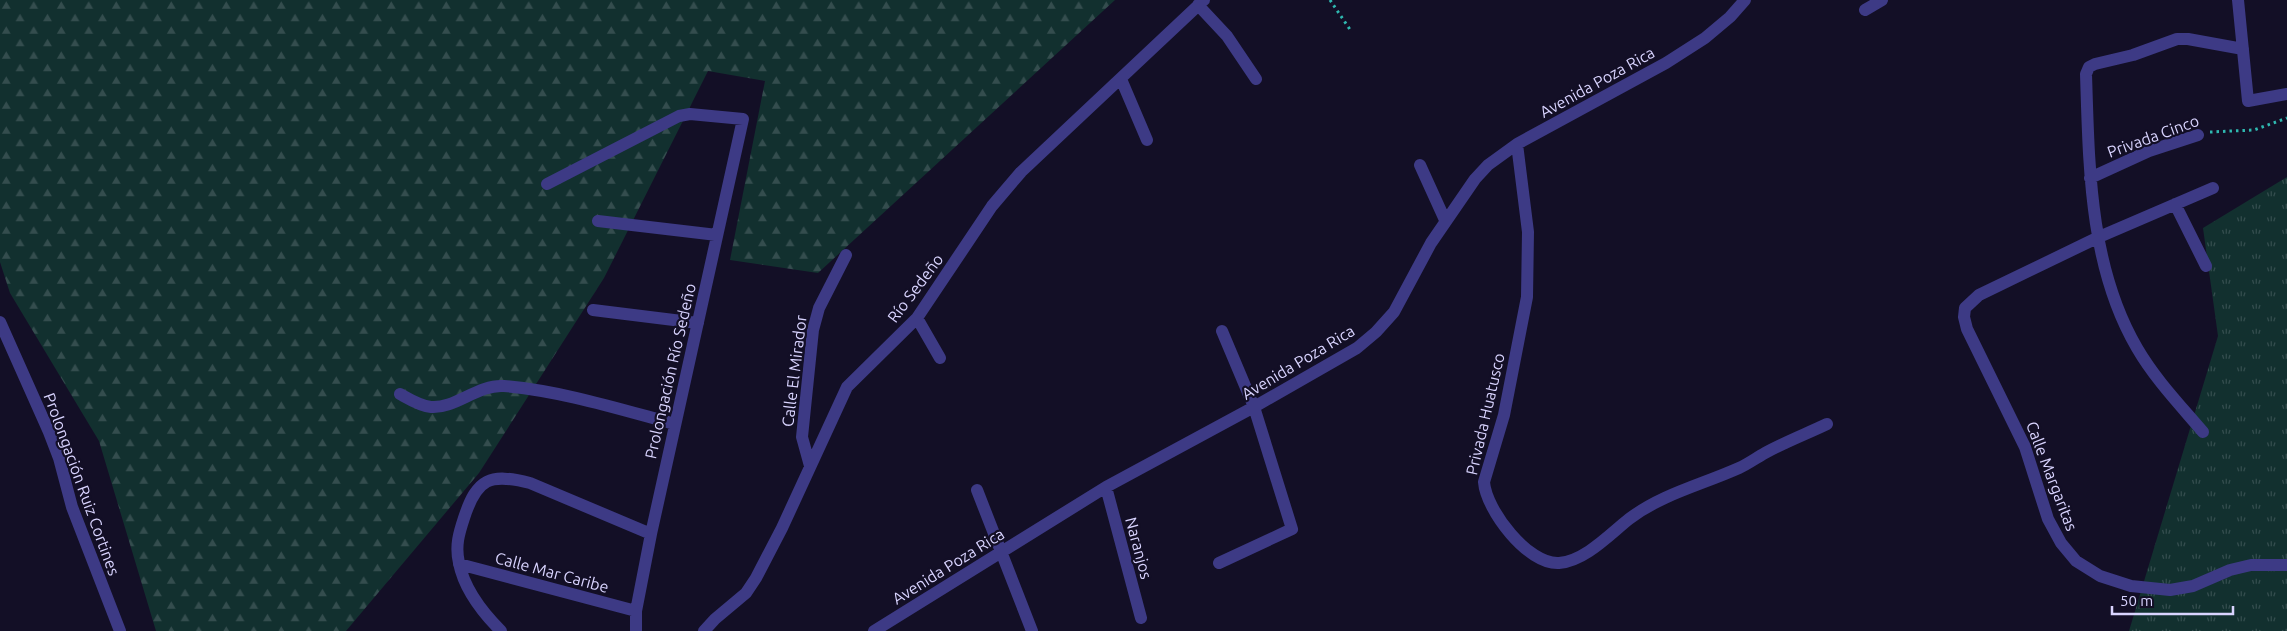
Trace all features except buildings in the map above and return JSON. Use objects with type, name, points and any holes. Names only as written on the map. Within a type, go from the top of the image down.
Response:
[{"type":"street","name":"Avenida Poza Rica","points":[[874,631],[1106,487],[1254,407],[1357,348],[1376,332],[1394,312],[1431,242],[1445,220],[1475,179],[1502,154],[1516,144],[1666,63],[1705,38],[1730,17],[1745,0]]},
{"type":"street","points":[[1864,10],[1882,0]]},
{"type":"street","points":[[2238,0],[2248,101],[2287,94]]},
{"type":"street","points":[[1201,3],[1227,36],[1256,79]]},
{"type":"street","name":"Río Sedeño","points":[[704,631],[715,618],[746,593],[756,578],[782,528],[847,386],[917,318],[992,206],[1006,190],[1201,3]]},
{"type":"street","points":[[2203,432],[2155,376],[2122,318],[2110,285],[2099,237],[2090,178],[2086,74],[2089,68],[2177,39],[2188,39],[2243,49]]},
{"type":"street","points":[[1120,79],[1147,140]]},
{"type":"street","name":"Prolongación Río Sedeño","points":[[547,184],[679,116],[690,114],[743,119],[651,534],[636,611],[636,631]]},
{"type":"street","name":"Privada Cinco","points":[[2090,178],[2140,155],[2198,135]]},
{"type":"street","name":"Privada Huatusco","points":[[1516,144],[1528,232],[1529,267],[1527,297],[1504,415],[1484,482],[1485,493],[1490,506],[1506,530],[1544,560],[1558,563],[1572,560],[1644,508],[1660,499],[1740,468],[1766,452],[1827,424]]},
{"type":"street","points":[[1420,165],[1445,220]]},
{"type":"street","points":[[2099,237],[2213,188]]},
{"type":"street","points":[[2175,204],[2206,266]]},
{"type":"street","points":[[598,221],[717,235]]},
{"type":"street","name":"Calle Margaritas","points":[[2099,237],[1979,295],[1965,308],[1964,317],[1967,329],[2025,447],[2048,519],[2061,543],[2076,561],[2100,576],[2131,586],[2170,590],[2193,586],[2230,570],[2251,565],[2287,565]]},
{"type":"street","name":"Calle El Mirador","points":[[810,466],[802,438],[813,330],[819,308],[846,255]]},
{"type":"street","points":[[594,310],[698,323]]},
{"type":"street","points":[[917,318],[940,358]]},
{"type":"street","name":"Prolongación Ruiz Cortines","points":[[0,322],[49,432],[72,507],[120,631]]},
{"type":"street","points":[[1219,563],[1292,529],[1254,407],[1222,331]]},
{"type":"street","points":[[400,394],[423,406],[432,407],[481,390],[503,386],[586,399],[675,424]]},
{"type":"street","points":[[501,631],[472,594],[459,564],[458,538],[471,497],[477,488],[497,478],[510,478],[530,483],[651,534]]},
{"type":"street","name":"Naranjos","points":[[1106,487],[1141,618]]},
{"type":"street","points":[[977,490],[1032,631]]},
{"type":"street","name":"Calle Mar Caribe","points":[[459,564],[636,611]]},
{"type":"path","points":[[1330,0],[1351,31]]},
{"type":"path","name":"Privada Cinco","points":[[2198,135],[2211,132],[2254,130],[2287,118]]},
{"type":"green space","points":[[0,0],[1115,0],[818,273],[730,260],[765,81],[708,71],[604,278],[479,473],[346,631],[156,631],[99,441],[10,293],[0,262]]},
{"type":"green space","points":[[2287,177],[2287,631],[2129,631],[2218,336],[2203,228]]}]
